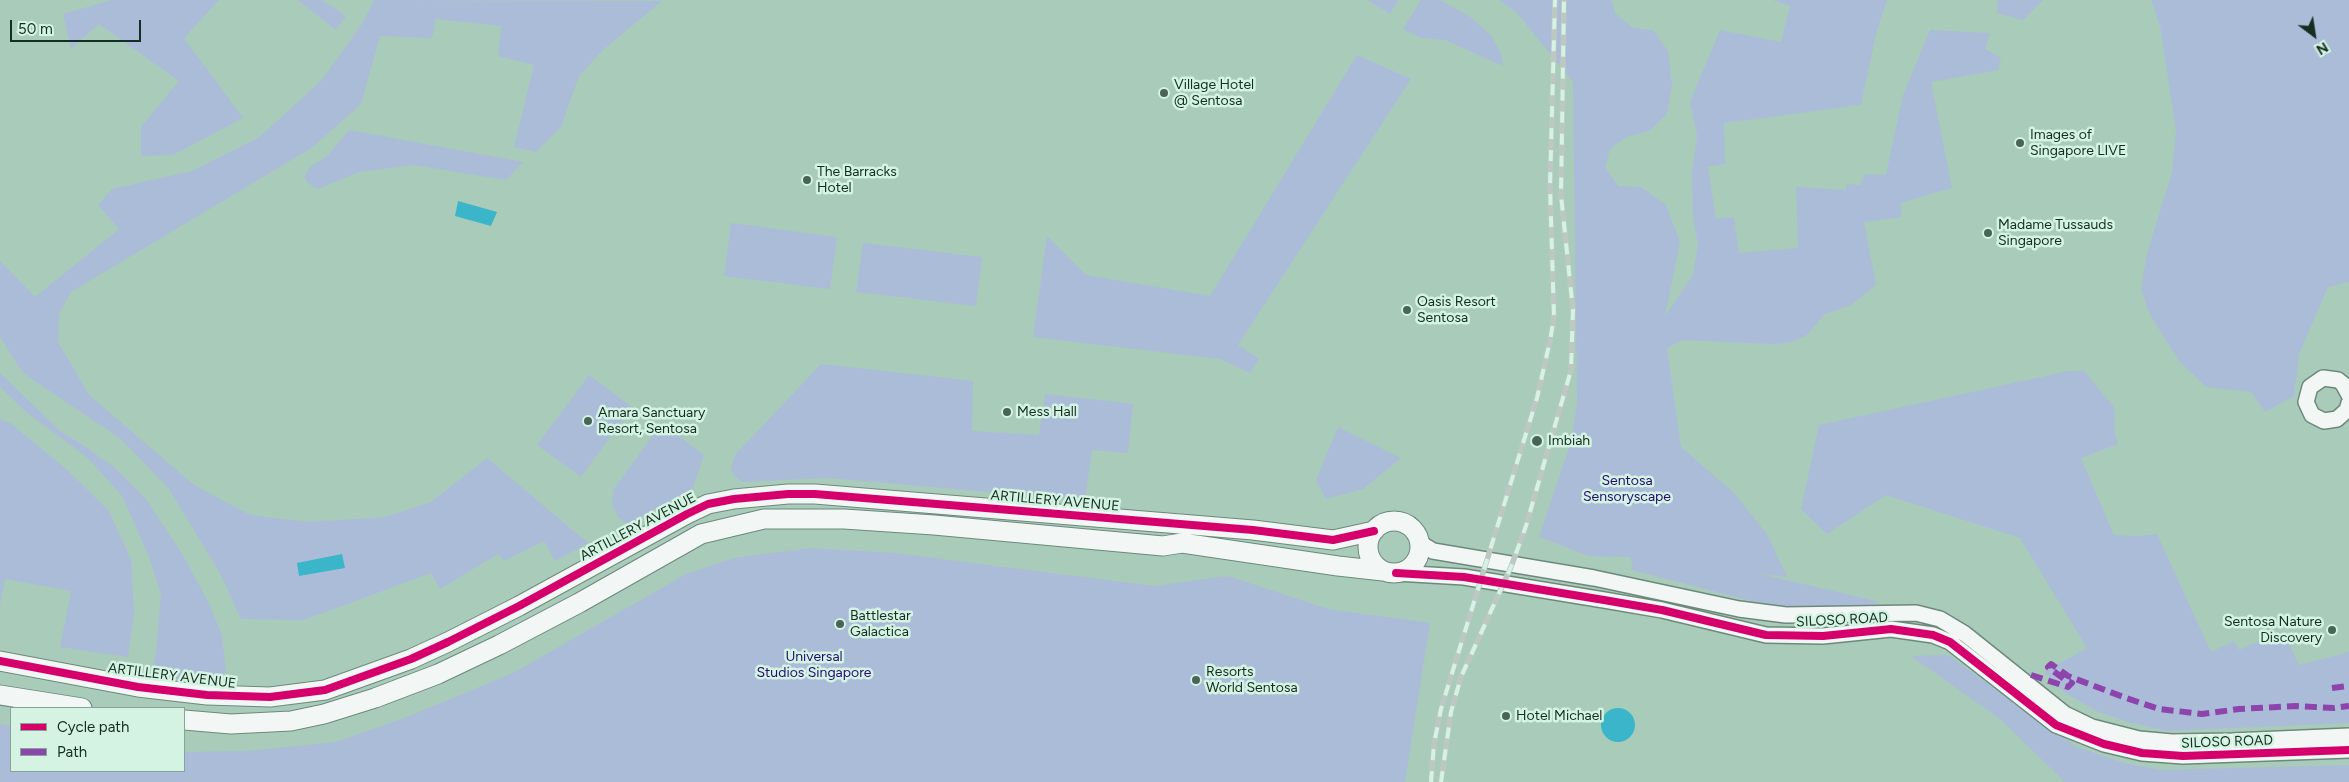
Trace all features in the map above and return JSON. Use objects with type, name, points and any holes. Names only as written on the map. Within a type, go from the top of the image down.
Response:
[{"type":"street","points":[[2349,395],[2344,378],[2323,378],[2310,387],[2307,394],[2308,409],[2318,419],[2331,421],[2343,415],[2349,403]]},
{"type":"street","name":"ARTILLERY AVENUE","points":[[0,661],[119,684],[207,696],[270,697],[325,690],[411,659],[448,642],[708,504],[788,494],[815,494],[1050,512],[1253,530],[1323,540],[1341,539],[1374,531],[1382,524],[1389,522],[1405,523],[1417,535],[1420,543]]},
{"type":"street","points":[[185,720],[231,724],[290,721],[324,714],[375,698],[438,674],[499,645],[579,603],[701,534],[764,519],[844,519],[1162,546],[1182,542],[1390,572],[1411,566],[1417,560],[1420,543]]},
{"type":"street","points":[[1374,531],[1370,538],[1369,553],[1377,566],[1390,572]]},
{"type":"street","name":"SILOSO ROAD","points":[[1420,543],[1433,551],[1594,578],[1739,609],[1786,615],[1916,613],[1940,619],[1965,634],[2065,714],[2092,728],[2139,739],[2172,742],[2206,742],[2349,736]]},
{"type":"street","name":"SILOSO ROAD","points":[[1390,572],[1464,577],[1595,598],[1662,610],[1766,635],[1823,636],[1891,629],[1933,635],[1950,642],[2056,725],[2104,744],[2142,753],[2183,756],[2349,750]]},
{"type":"street","points":[[0,695],[76,707]]},
{"type":"green space","points":[[112,0],[219,0],[184,38],[243,118],[173,155],[141,156],[141,127],[179,81],[99,24],[71,49],[63,14]]},
{"type":"green space","points":[[297,0],[322,0],[346,16],[336,30]]},
{"type":"green space","points":[[374,0],[662,1],[604,49],[579,76],[561,127],[536,152],[514,147],[534,65],[498,56],[501,26],[436,19],[432,38],[380,36],[361,104],[313,147],[71,292],[59,314],[58,342],[89,395],[194,485],[250,515],[309,522],[386,517],[431,502],[487,458],[588,543],[555,561],[544,541],[504,561],[498,554],[440,589],[431,573],[304,620],[241,619],[220,573],[169,489],[121,439],[23,373],[0,337],[0,261],[35,297],[119,229],[98,205],[112,189],[192,171],[258,138],[321,81],[362,24]]},
{"type":"green space","points":[[1367,0],[1398,0],[1390,14]]},
{"type":"green space","points":[[1421,0],[1440,0],[1469,16],[1491,35],[1501,54],[1503,66],[1445,40],[1421,38],[1403,29]]},
{"type":"green space","name":"Sentosa Sensoryscape","points":[[1499,0],[1612,0],[1615,13],[1633,28],[1653,30],[1668,51],[1672,85],[1667,114],[1649,131],[1626,137],[1610,149],[1605,167],[1618,186],[1641,187],[1666,205],[1680,242],[1665,316],[1693,275],[1698,245],[1693,217],[1692,173],[1697,135],[1690,102],[1720,30],[1781,42],[1790,6],[1772,0],[1887,0],[1877,30],[1861,105],[1724,123],[1725,164],[1708,167],[1716,219],[1734,217],[1739,253],[1798,248],[1796,187],[1846,190],[1847,184],[1860,185],[1865,174],[1886,175],[1903,95],[1930,30],[1990,33],[1985,49],[2001,58],[1998,70],[1931,82],[1952,188],[1900,203],[1902,217],[1864,222],[1876,285],[1851,305],[1825,314],[1807,335],[1792,342],[1775,344],[1683,340],[1667,348],[1681,447],[1734,493],[1767,534],[1787,577],[1756,573],[1880,602],[1862,607],[1811,610],[1775,607],[1632,570],[1631,557],[1589,556],[1539,537],[1572,439],[1577,401],[1573,82],[1517,13]]},
{"type":"green space","points":[[1998,0],[2043,0],[2023,20],[1997,13]]},
{"type":"green space","points":[[2151,0],[2349,0],[2349,282],[2328,287],[2299,354],[2294,396],[2265,412],[2251,392],[2206,387],[2180,362],[2150,315],[2141,289],[2147,253],[2172,173],[2176,131],[2160,26]]},
{"type":"green space","points":[[1357,55],[1411,79],[1238,345],[1259,359],[1250,373],[1220,359],[1033,337],[1047,236],[1086,275],[1210,296]]},
{"type":"green space","points":[[349,130],[523,162],[506,180],[414,165],[359,172],[318,189],[309,184],[304,177],[310,167],[327,156]]},
{"type":"green space","points":[[731,223],[837,237],[830,289],[724,276]]},
{"type":"green space","points":[[863,243],[982,257],[976,306],[856,292]]},
{"type":"green space","points":[[821,364],[973,381],[972,431],[1039,435],[1045,394],[1133,404],[1128,453],[1092,450],[1085,500],[828,478],[742,482],[733,475],[731,467],[735,455]]},
{"type":"green space","points":[[2069,371],[2084,371],[2114,407],[2115,435],[2118,444],[2081,458],[2114,535],[2137,536],[2157,534],[2211,652],[2234,641],[2239,650],[2283,631],[2299,665],[2349,652],[2349,723],[2167,731],[2128,722],[2096,711],[2064,692],[2044,672],[2087,648],[2020,538],[1886,495],[1827,534],[1801,509],[1819,425]]},
{"type":"green space","points":[[0,373],[60,431],[115,468],[146,499],[181,552],[210,605],[222,636],[226,671],[213,684],[203,685],[152,673],[156,652],[161,594],[148,554],[122,496],[88,458],[26,412],[0,387]]},
{"type":"green space","points":[[589,375],[632,407],[581,477],[537,445]]},
{"type":"green space","points":[[0,419],[10,423],[64,467],[108,510],[131,559],[134,613],[128,657],[60,647],[71,591],[5,579],[0,605]]},
{"type":"green space","points":[[662,423],[704,455],[693,488],[628,524],[618,517],[612,504],[613,490]]},
{"type":"green space","points":[[1338,427],[1401,458],[1363,489],[1326,499],[1316,480]]},
{"type":"green space","name":"Universal Studios Singapore","points":[[810,548],[895,553],[1154,586],[1228,576],[1328,609],[1430,623],[1405,782],[0,782],[0,724],[10,726],[10,772],[185,772],[185,752],[247,751],[336,742],[407,717],[513,673],[686,574],[734,558]]},
{"type":"green space","points":[[1948,655],[2077,747],[2124,763],[2161,770],[2349,765],[2349,782],[2065,782],[2000,719],[1911,656]]},
{"type":"water","points":[[458,201],[497,212],[491,226],[455,216]]},
{"type":"water","points":[[342,554],[345,568],[299,576],[297,563]]},
{"type":"water","points":[[1618,708],[1625,709],[1630,713],[1634,718],[1634,732],[1630,737],[1625,741],[1618,742],[1611,741],[1606,737],[1602,732],[1601,725],[1602,718],[1606,713],[1611,709]]},
{"type":"railway","points":[[1431,782],[1434,744],[1441,709],[1537,398],[1554,317],[1550,186],[1555,0]]},
{"type":"railway","points":[[1441,782],[1451,712],[1461,677],[1511,567],[1526,526],[1571,370],[1573,310],[1561,195],[1564,0]]},
{"type":"marked path","points":[[2031,675],[2068,687],[2072,683],[2048,667],[2051,664],[2068,676],[2159,709],[2202,714],[2239,709],[2295,706],[2334,708],[2349,706]]},
{"type":"marked path","points":[[2332,688],[2349,686]]},
{"type":"cycle path","points":[[0,661],[138,687],[207,695],[270,697],[325,690],[411,659],[448,642],[519,606],[687,514],[708,504],[734,499],[788,494],[815,494],[1253,530],[1333,540],[1374,531]]},
{"type":"cycle path","points":[[1396,573],[1464,577],[1604,600],[1662,610],[1766,635],[1823,636],[1891,629],[1933,635],[1950,642],[2056,725],[2104,744],[2142,753],[2183,756],[2349,750]]},
{"type":"place","name":"Village Hotel @ Sentosa","points":[[1164,93]]},
{"type":"place","name":"Images of Singapore LIVE","points":[[2020,143]]},
{"type":"place","name":"The Barracks Hotel","points":[[807,180]]},
{"type":"place","name":"Madame Tussauds Singapore","points":[[1988,233]]},
{"type":"place","name":"Oasis Resort Sentosa","points":[[1407,310]]},
{"type":"place","name":"Mess Hall","points":[[1007,412]]},
{"type":"place","name":"Amara Sanctuary Resort, Sentosa","points":[[588,421]]},
{"type":"place","name":"Imbiah","points":[[1537,441]]},
{"type":"place","name":"Battlestar Galactica","points":[[840,624]]},
{"type":"place","name":"Sentosa Nature Discovery","points":[[2332,630]]},
{"type":"place","name":"Resorts World Sentosa","points":[[1196,680]]},
{"type":"place","name":"Hotel Michael","points":[[1506,716]]}]
